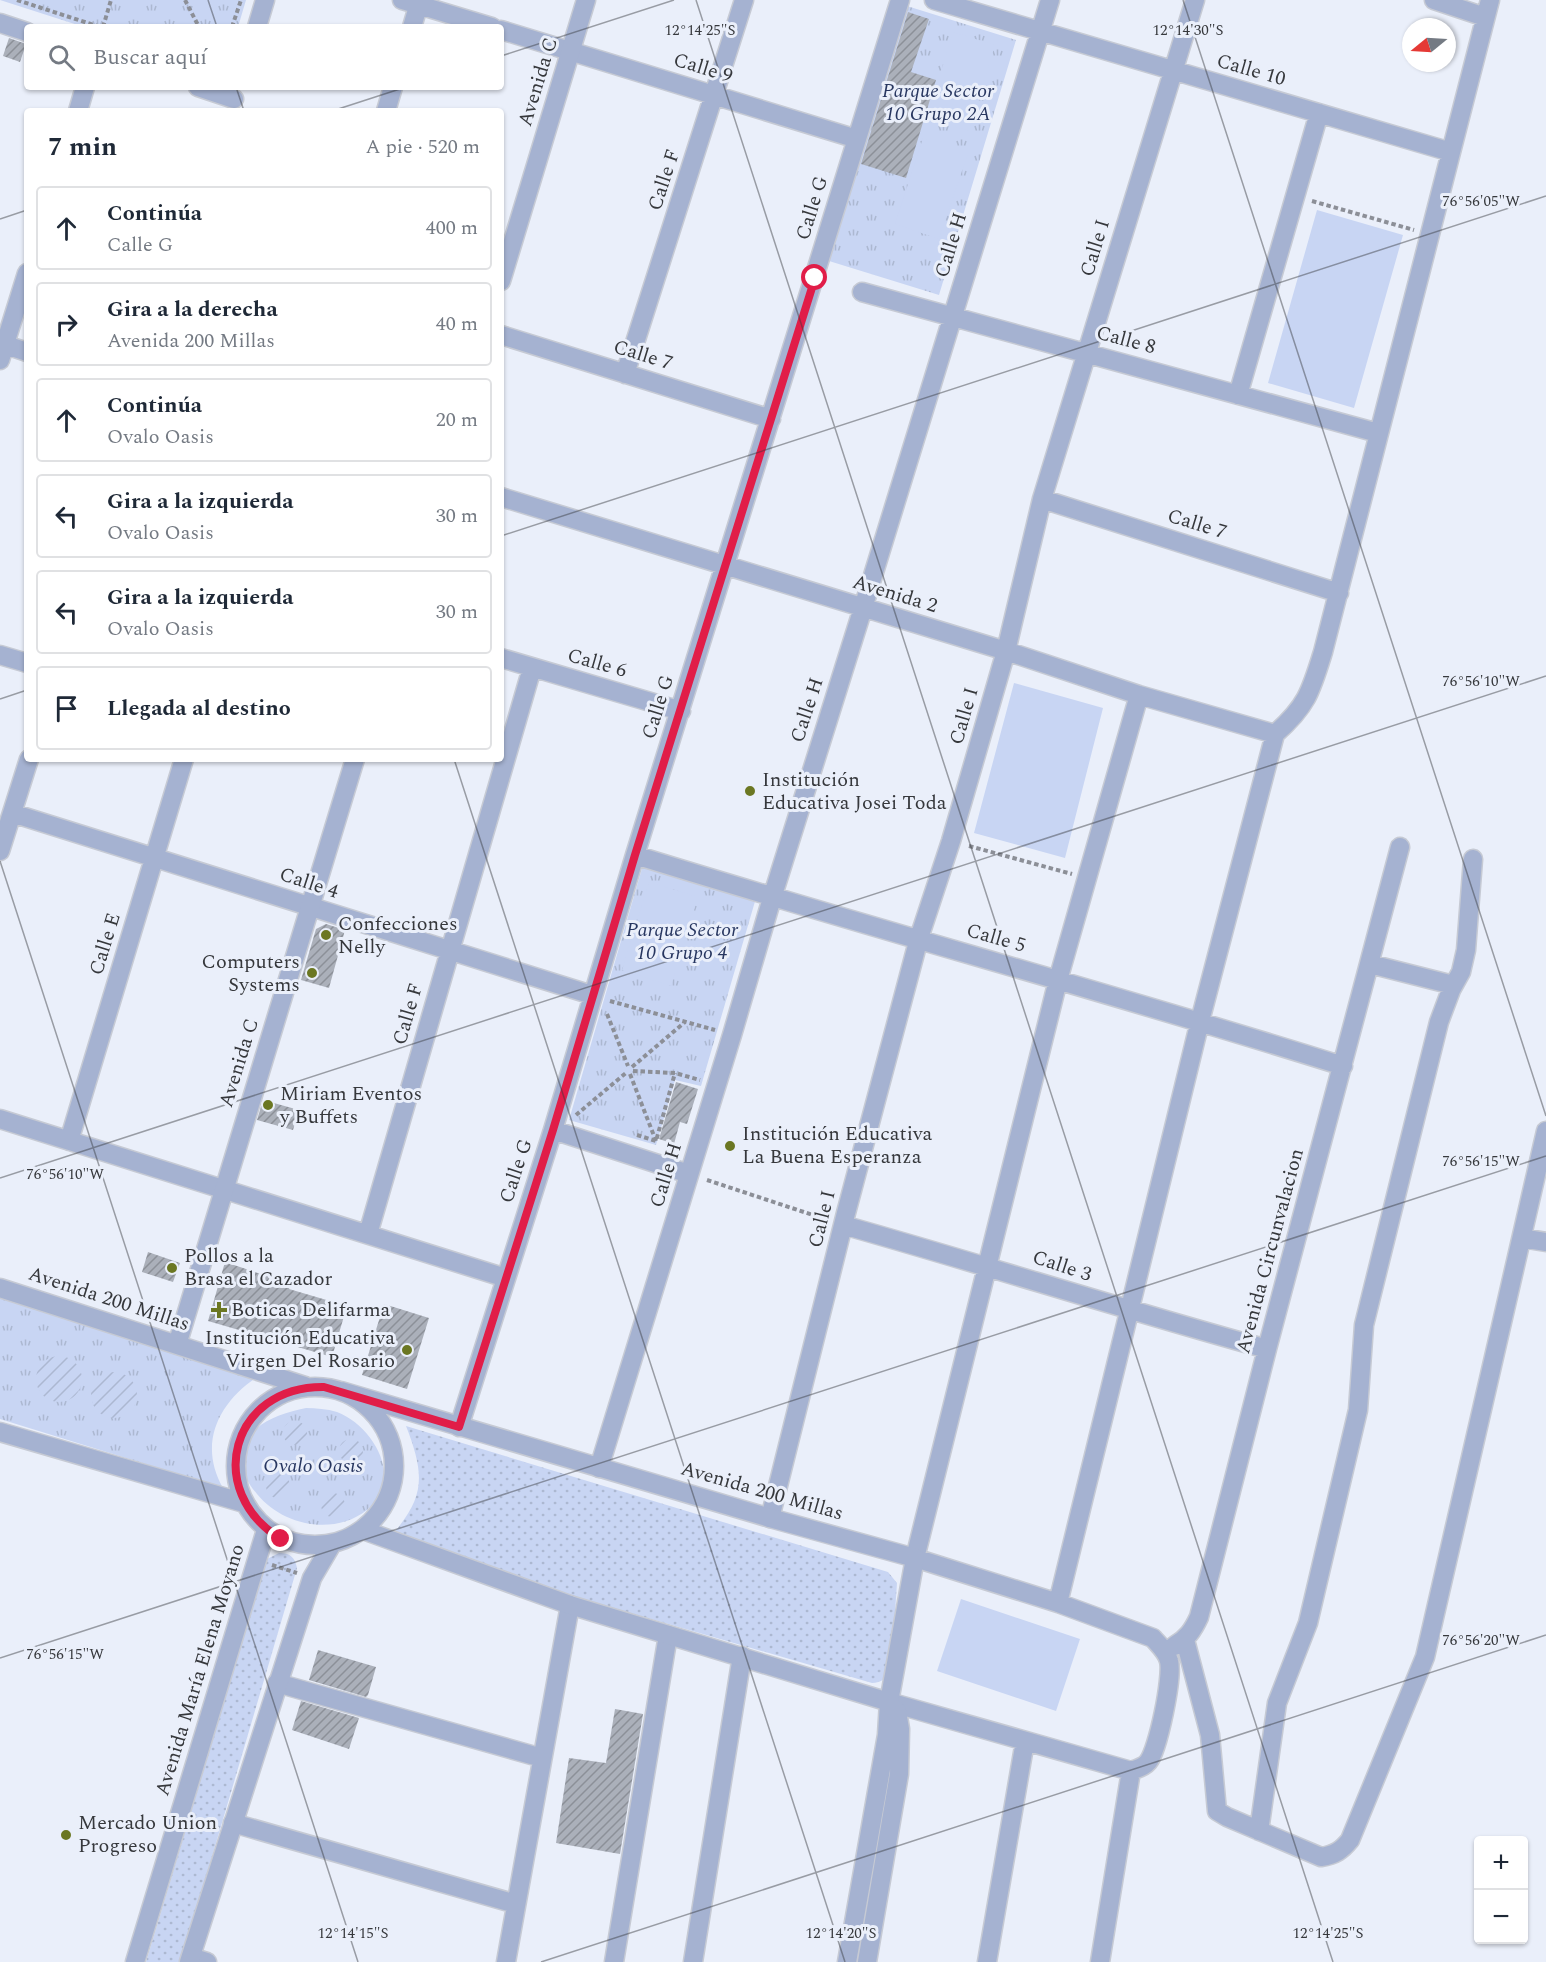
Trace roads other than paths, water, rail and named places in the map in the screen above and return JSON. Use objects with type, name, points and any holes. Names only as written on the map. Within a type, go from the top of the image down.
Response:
[{"type":"street","points":[[258,24],[265,0]]},
{"type":"street","name":"Avenida C","points":[[504,271],[586,0]]},
{"type":"street","name":"Calle F","points":[[625,374],[744,0]]},
{"type":"street","name":"Calle G","points":[[459,1427],[553,1130],[599,1002],[635,855],[900,0]]},
{"type":"street","name":"Calle 10","points":[[934,0],[1451,152]]},
{"type":"street","name":"Calle H","points":[[599,1468],[772,898],[1050,0]]},
{"type":"street","name":"Calle I","points":[[770,1518],[843,1226],[919,938],[951,841],[1006,651],[1042,499],[1195,0]]},
{"type":"street","points":[[1058,1603],[1200,1021],[1275,734],[1295,717],[1311,690],[1339,593],[1488,9],[1434,0]]},
{"type":"street","points":[[412,24],[414,2],[483,24]]},
{"type":"street","points":[[0,23],[24,31]]},
{"type":"street","name":"Calle 9","points":[[504,31],[857,139]]},
{"type":"street","points":[[79,108],[84,90]]},
{"type":"street","points":[[207,90],[234,99]]},
{"type":"street","points":[[387,108],[392,90]]},
{"type":"street","points":[[1238,394],[1319,113]]},
{"type":"street","points":[[24,282],[2,349],[24,352]]},
{"type":"street","name":"Calle 8","points":[[862,292],[1378,434]]},
{"type":"street","name":"Calle 7","points":[[504,336],[771,419]]},
{"type":"street","name":"Avenida 2","points":[[504,498],[1006,651],[1139,695],[1275,734]]},
{"type":"street","name":"Calle 7","points":[[1042,499],[1339,593]]},
{"type":"street","points":[[0,655],[24,662]]},
{"type":"street","name":"Calle 6","points":[[504,659],[681,711]]},
{"type":"street","name":"Calle F","points":[[368,1234],[532,668]]},
{"type":"street","points":[[847,1962],[915,1558],[1058,980],[1139,695]]},
{"type":"street","points":[[0,851],[28,762]]},
{"type":"street","name":"Calle E","points":[[69,1141],[183,762]]},
{"type":"street","name":"Avenida C","points":[[177,1345],[354,762]]},
{"type":"street","name":"Calle 4","points":[[12,813],[310,906],[599,1002]]},
{"type":"street","name":"Avenida Circunvalacion","points":[[1185,1640],[1199,1617],[1267,1349],[1400,847]]},
{"type":"street","name":"Calle 5","points":[[635,855],[772,898],[919,938],[1200,1021],[1343,1066]]},
{"type":"street","points":[[1259,1831],[1277,1703],[1308,1623],[1358,1410],[1364,1325],[1438,1022],[1461,972],[1466,950],[1473,859]]},
{"type":"street","points":[[1370,964],[1453,986]]},
{"type":"street","points":[[0,1119],[506,1278]]},
{"type":"street","points":[[553,1130],[689,1174]]},
{"type":"street","points":[[363,1530],[570,1605],[889,1702],[1131,1771],[1146,1765],[1155,1749],[1170,1676],[1169,1662],[1163,1650],[1185,1640],[1210,1735],[1217,1811],[1321,1857],[1332,1856],[1343,1849],[1350,1840],[1425,1657],[1546,1131]]},
{"type":"street","name":"Calle 3","points":[[843,1226],[986,1265],[1130,1311],[1267,1349]]},
{"type":"street","points":[[1522,1238],[1546,1242]]},
{"type":"street","name":"Avenida 200 Millas","points":[[0,1288],[306,1387]]},
{"type":"street","points":[[324,1387],[340,1391],[370,1408],[389,1437],[394,1471],[385,1504],[375,1519],[348,1539],[315,1546],[281,1539],[266,1530],[244,1503],[235,1470],[236,1453],[241,1436],[249,1421],[267,1402],[290,1390],[324,1387]]},
{"type":"street","name":"Avenida 200 Millas","points":[[340,1391],[770,1518],[915,1558],[1058,1603],[1153,1638],[1163,1650]]},
{"type":"street","points":[[0,1432],[244,1503]]},
{"type":"street","name":"Avenida María Elena Moyano","points":[[135,1962],[266,1530]]},
{"type":"street","points":[[196,1960],[233,1823],[277,1683],[312,1578],[332,1544]]},
{"type":"street","points":[[506,1962],[570,1605]]},
{"type":"street","points":[[615,1962],[668,1635]]},
{"type":"street","points":[[693,1962],[742,1656]]},
{"type":"street","points":[[277,1683],[542,1758]]},
{"type":"street","points":[[867,1962],[900,1762],[900,1729],[897,1711],[889,1702]]},
{"type":"street","points":[[987,1962],[1024,1741]]},
{"type":"street","points":[[1100,1962],[1131,1771]]},
{"type":"street","points":[[233,1823],[516,1904]]},
{"type":"place","name":"Institución Educativa Josei Toda","points":[[750,791]]},
{"type":"place","name":"Confecciones Nelly","points":[[326,935]]},
{"type":"place","name":"Computers Systems","points":[[312,973]]},
{"type":"place","name":"Miriam Eventos y Buffets","points":[[268,1105]]},
{"type":"place","name":"Institución Educativa La Buena Esperanza","points":[[730,1146]]},
{"type":"place","name":"Pollos a la Brasa el Cazador","points":[[172,1268]]},
{"type":"place","name":"Boticas Delifarma","points":[[219,1310]]},
{"type":"place","name":"Institución Educativa Virgen Del Rosario","points":[[407,1350]]},
{"type":"place","name":"Mercado Union Progreso","points":[[66,1835]]},
{"type":"park label","name":"Parque Sector 10 Grupo 2A","points":[[938,102]]},
{"type":"park label","name":"Parque Sector 10 Grupo 4","points":[[682,942]]},
{"type":"park label","name":"Ovalo Oasis","points":[[313,1466]]}]
